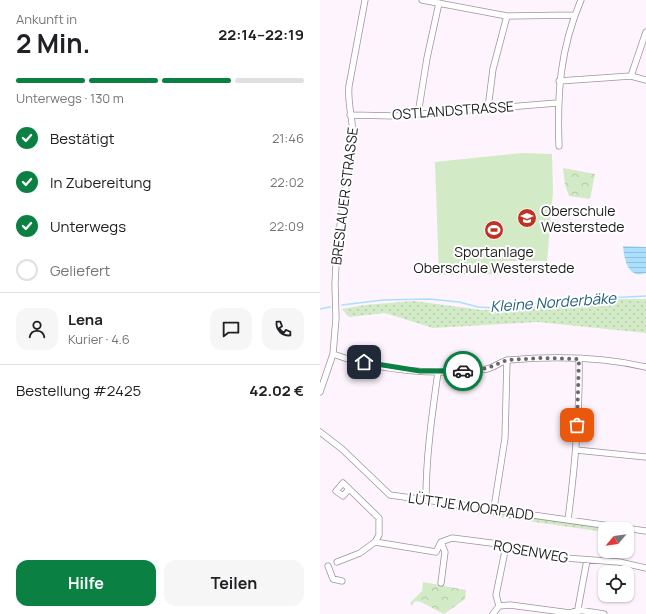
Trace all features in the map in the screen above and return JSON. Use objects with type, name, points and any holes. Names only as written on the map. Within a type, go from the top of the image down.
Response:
[{"type":"street","name":"BRESLAUER STRASSE","points":[[320,392],[333,354],[338,241],[352,156],[354,128],[350,115],[348,98],[349,86],[365,0]]},
{"type":"street","points":[[422,0],[507,16],[574,15]]},
{"type":"street","points":[[559,146],[557,103],[559,81],[574,15],[581,0]]},
{"type":"street","points":[[418,114],[426,58],[439,3]]},
{"type":"street","points":[[488,108],[493,69],[507,16]]},
{"type":"street","points":[[631,76],[646,32]]},
{"type":"street","points":[[559,81],[631,76],[646,80]]},
{"type":"street","name":"OSTLANDSTRASSE","points":[[350,115],[397,116],[557,103]]},
{"type":"street","points":[[333,354],[390,367],[438,372],[488,368],[507,360],[542,358],[627,363],[646,367]]},
{"type":"street","points":[[568,520],[576,450],[579,400],[579,359]]},
{"type":"street","points":[[494,508],[505,438],[507,360]]},
{"type":"street","points":[[426,499],[426,465],[429,431],[438,372]]},
{"type":"street","name":"LÜTTJE MOORPADD","points":[[320,432],[342,449],[390,495],[494,508],[646,531]]},
{"type":"street","points":[[576,450],[646,457]]},
{"type":"street","points":[[337,562],[360,553],[375,542],[379,535],[380,518],[349,489]]},
{"type":"street","name":"ROSENWEG","points":[[375,542],[436,552],[441,542],[452,538],[506,546],[515,550],[587,560],[619,562],[646,568]]},
{"type":"street","points":[[440,583],[445,552],[441,542]]},
{"type":"street","points":[[499,606],[496,594],[506,546]]},
{"type":"street","points":[[577,612],[587,560]]},
{"type":"street","points":[[328,566],[333,580],[342,581]]},
{"type":"street","points":[[493,614],[499,606],[510,605],[570,613],[577,612],[604,614]]},
{"type":"green space","name":"Sportanlage Oberschule Westerstede","points":[[523,153],[552,154],[553,192],[547,261],[503,261],[504,274],[439,275],[435,162]]},
{"type":"green space","points":[[563,168],[595,174],[590,199],[569,196],[565,185]]},
{"type":"green space","points":[[646,299],[646,333],[538,322],[433,328],[385,313],[349,317],[342,309],[365,305],[414,301],[482,310],[563,302]]},
{"type":"green space","points":[[444,504],[598,526],[598,531],[442,509]]},
{"type":"green space","points":[[423,582],[466,590],[465,599],[444,614],[421,602],[415,601],[412,606],[410,603],[422,591]]},
{"type":"water","points":[[623,246],[646,247],[646,273],[635,274],[631,271],[624,257]]},
{"type":"waterway","name":"Kleine Norderbäke","points":[[342,305],[383,300],[429,299],[459,302],[478,307],[496,308],[569,300],[646,296]]},
{"type":"waterway","name":"Kleine Norderbäke","points":[[320,309],[330,307]]},
{"type":"way so far","points":[[463,371],[488,368],[507,360],[542,358],[579,359],[579,400],[577,425]]},
{"type":"place","name":"Oberschule Westerstede","points":[[527,218]]},
{"type":"place","name":"Sportanlage Oberschule Westerstede","points":[[494,230]]},
{"type":"route","points":[[364,362],[420,371],[463,371]]}]
